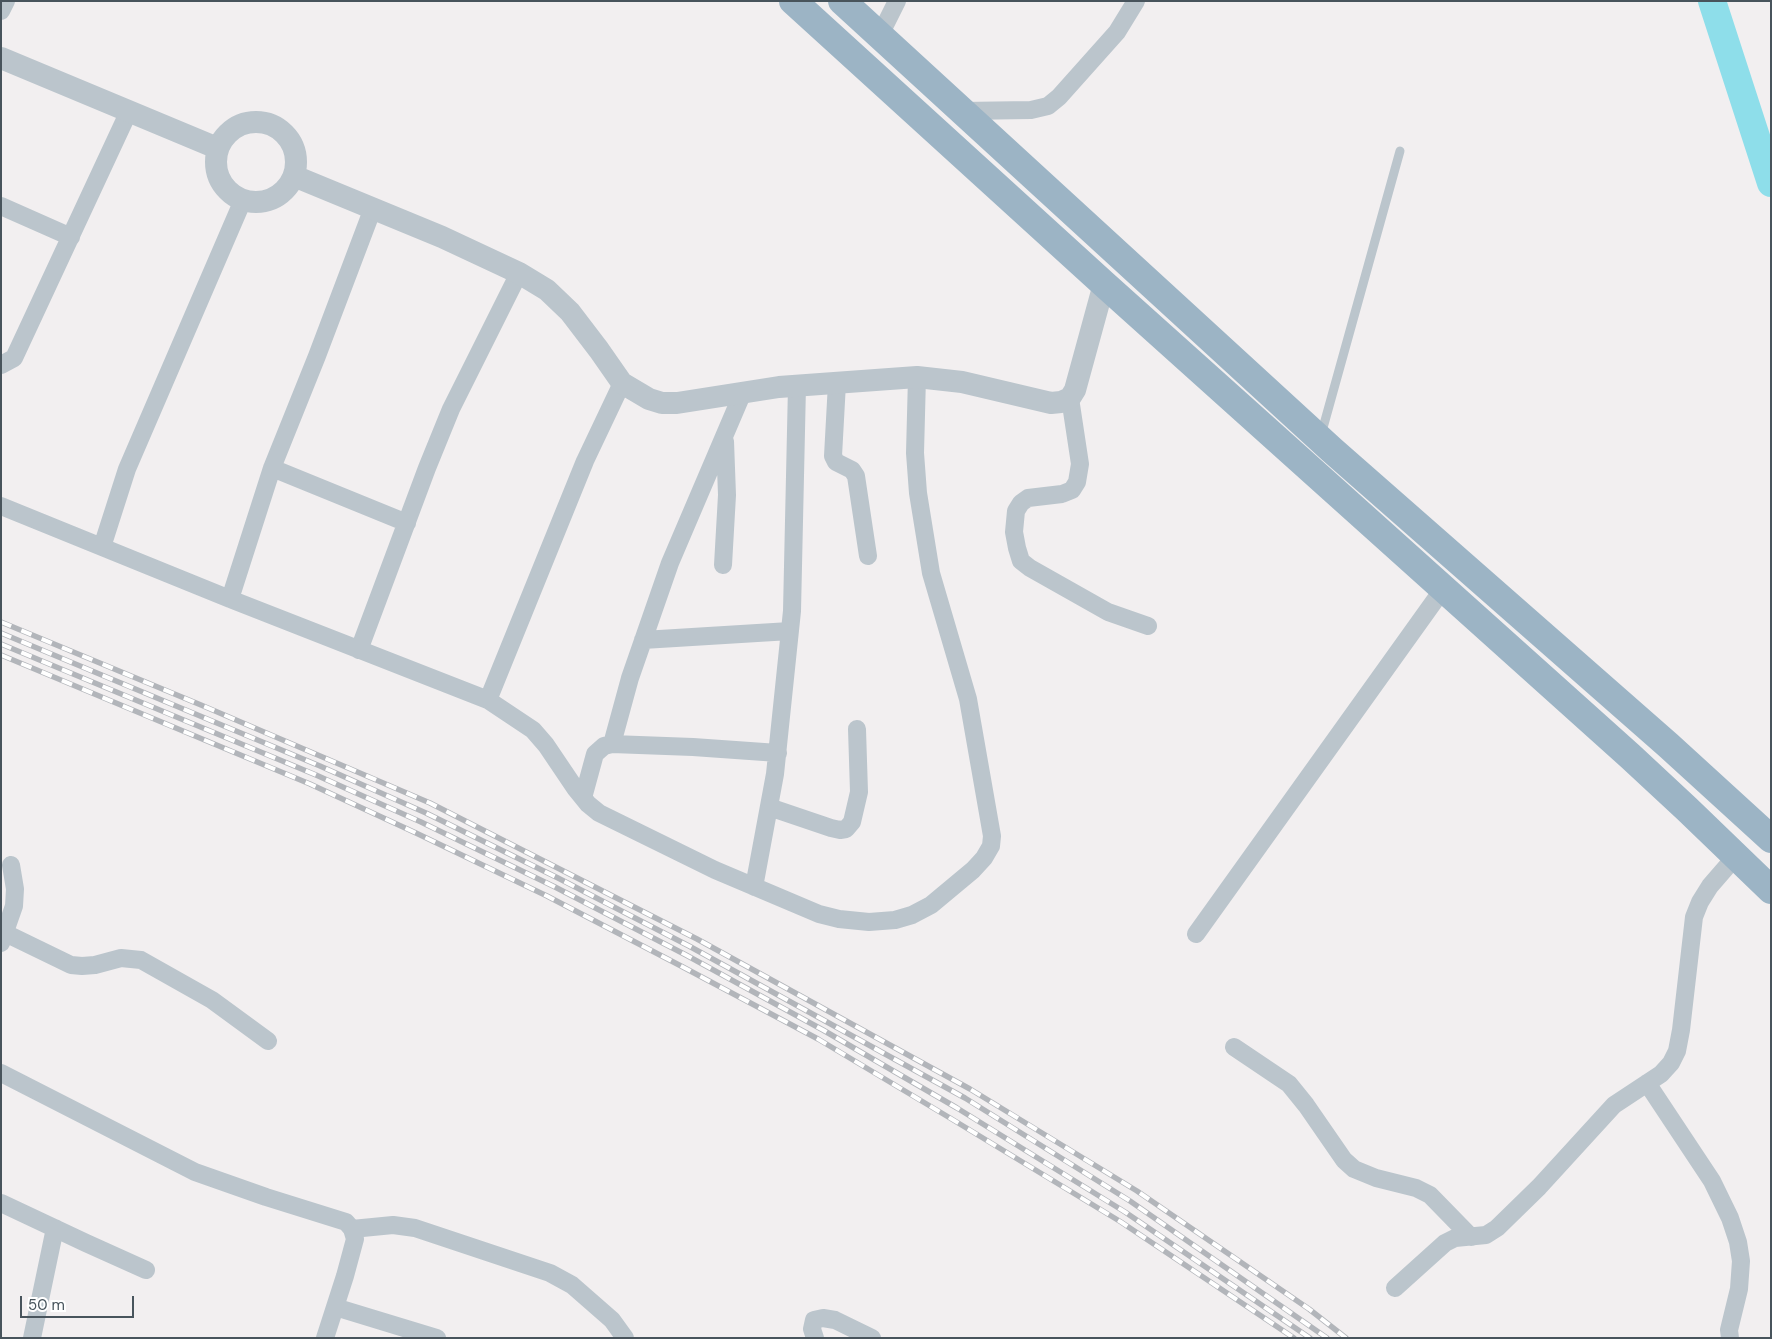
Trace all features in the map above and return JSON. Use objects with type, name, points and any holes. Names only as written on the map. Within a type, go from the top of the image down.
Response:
[{"type":"highway","points":[[793,1],[1104,284],[1622,749],[1771,890]]},
{"type":"highway","points":[[842,1],[879,37],[1320,439],[1654,732],[1771,839]]},
{"type":"street","points":[[1,11],[6,1]]},
{"type":"street","points":[[879,37],[897,1]]},
{"type":"street","points":[[961,111],[1031,110],[1048,106],[1059,97],[1117,32],[1136,1]]},
{"type":"street","points":[[1,58],[217,148]]},
{"type":"street","points":[[1,365],[14,358],[129,111]]},
{"type":"street","points":[[251,121],[264,122],[276,127],[287,135],[294,146],[297,159],[294,176],[281,194],[270,200],[256,202],[243,200],[231,194],[222,184],[216,171],[215,157],[217,148],[227,133],[238,125],[251,121]]},
{"type":"street","points":[[294,176],[442,237],[519,273],[546,290],[570,312],[622,383],[649,399],[662,403],[677,403],[743,392],[797,386],[917,378],[962,382],[1051,403],[1060,402],[1070,398],[1075,390],[1104,284]]},
{"type":"street","points":[[102,547],[126,469],[243,200]]},
{"type":"street","points":[[1,206],[70,237]]},
{"type":"street","points":[[230,598],[272,468],[373,208]]},
{"type":"street","points":[[359,650],[451,409],[519,273]]},
{"type":"street","points":[[1,506],[488,700],[533,730],[546,745],[583,798],[599,813],[715,870],[819,914],[839,920],[869,922],[895,920],[912,915],[931,905],[973,870],[984,858],[991,846],[992,836],[968,699],[931,573],[918,493],[915,453],[917,378]]},
{"type":"street","points":[[488,700],[585,461],[622,383]]},
{"type":"street","points":[[837,383],[833,456],[836,462],[852,470],[856,476],[868,556]]},
{"type":"street","points":[[754,886],[778,754],[792,611],[797,386]]},
{"type":"street","points":[[612,744],[630,678],[670,563],[743,392]]},
{"type":"street","points":[[1070,398],[1080,464],[1077,482],[1072,490],[1062,494],[1028,498],[1021,503],[1016,511],[1014,532],[1016,548],[1021,561],[1030,568],[1108,612],[1148,626]]},
{"type":"street","points":[[723,565],[727,495],[725,436]]},
{"type":"street","points":[[272,468],[407,523]]},
{"type":"street","points":[[1196,934],[1443,589]]},
{"type":"street","points":[[643,640],[790,631]]},
{"type":"street","points":[[769,806],[831,828],[846,830],[852,822],[859,792],[857,729]]},
{"type":"street","points":[[583,798],[595,754],[604,746],[612,744],[693,747],[778,754]]},
{"type":"street","points":[[1395,1288],[1445,1243],[1456,1238],[1486,1235],[1497,1228],[1539,1187],[1614,1105],[1661,1074],[1671,1063],[1677,1051],[1685,1003],[1694,917],[1700,902],[1710,886],[1736,856]]},
{"type":"street","points":[[11,865],[15,889],[14,906],[3,936],[71,965],[95,965],[121,958],[141,960],[212,1000],[268,1041]]},
{"type":"street","points":[[1234,1046],[1289,1084],[1344,1160],[1354,1169],[1376,1178],[1416,1188],[1430,1195],[1471,1237]]},
{"type":"street","points":[[1,1074],[195,1172],[346,1222],[352,1229],[355,1239],[325,1338]]},
{"type":"street","points":[[1647,1083],[1712,1181],[1730,1218],[1738,1242],[1741,1260],[1739,1289],[1730,1338]]},
{"type":"street","points":[[1,1203],[146,1270]]},
{"type":"street","points":[[352,1229],[393,1225],[415,1228],[550,1273],[572,1285],[612,1320],[625,1338]]},
{"type":"street","points":[[32,1338],[54,1228]]},
{"type":"street","points":[[335,1307],[437,1338]]},
{"type":"street","points":[[815,1338],[812,1330],[814,1320],[823,1318],[835,1320],[872,1338]]},
{"type":"lane","points":[[1320,439],[1400,151]]},
{"type":"waterway","points":[[1712,1],[1771,183]]},
{"type":"railway","points":[[1,622],[430,803],[697,939],[970,1089],[1137,1191],[1309,1309],[1346,1338]]},
{"type":"railway","points":[[1,633],[320,766],[426,813],[558,878],[689,946],[965,1098],[1130,1201],[1327,1338]]},
{"type":"railway","points":[[1,644],[316,775],[421,822],[555,887],[686,955],[823,1030],[957,1108],[1125,1212],[1310,1338]]},
{"type":"railway","points":[[1,655],[310,784],[547,896],[681,966],[818,1039],[950,1118],[1121,1222],[1294,1338]]}]
